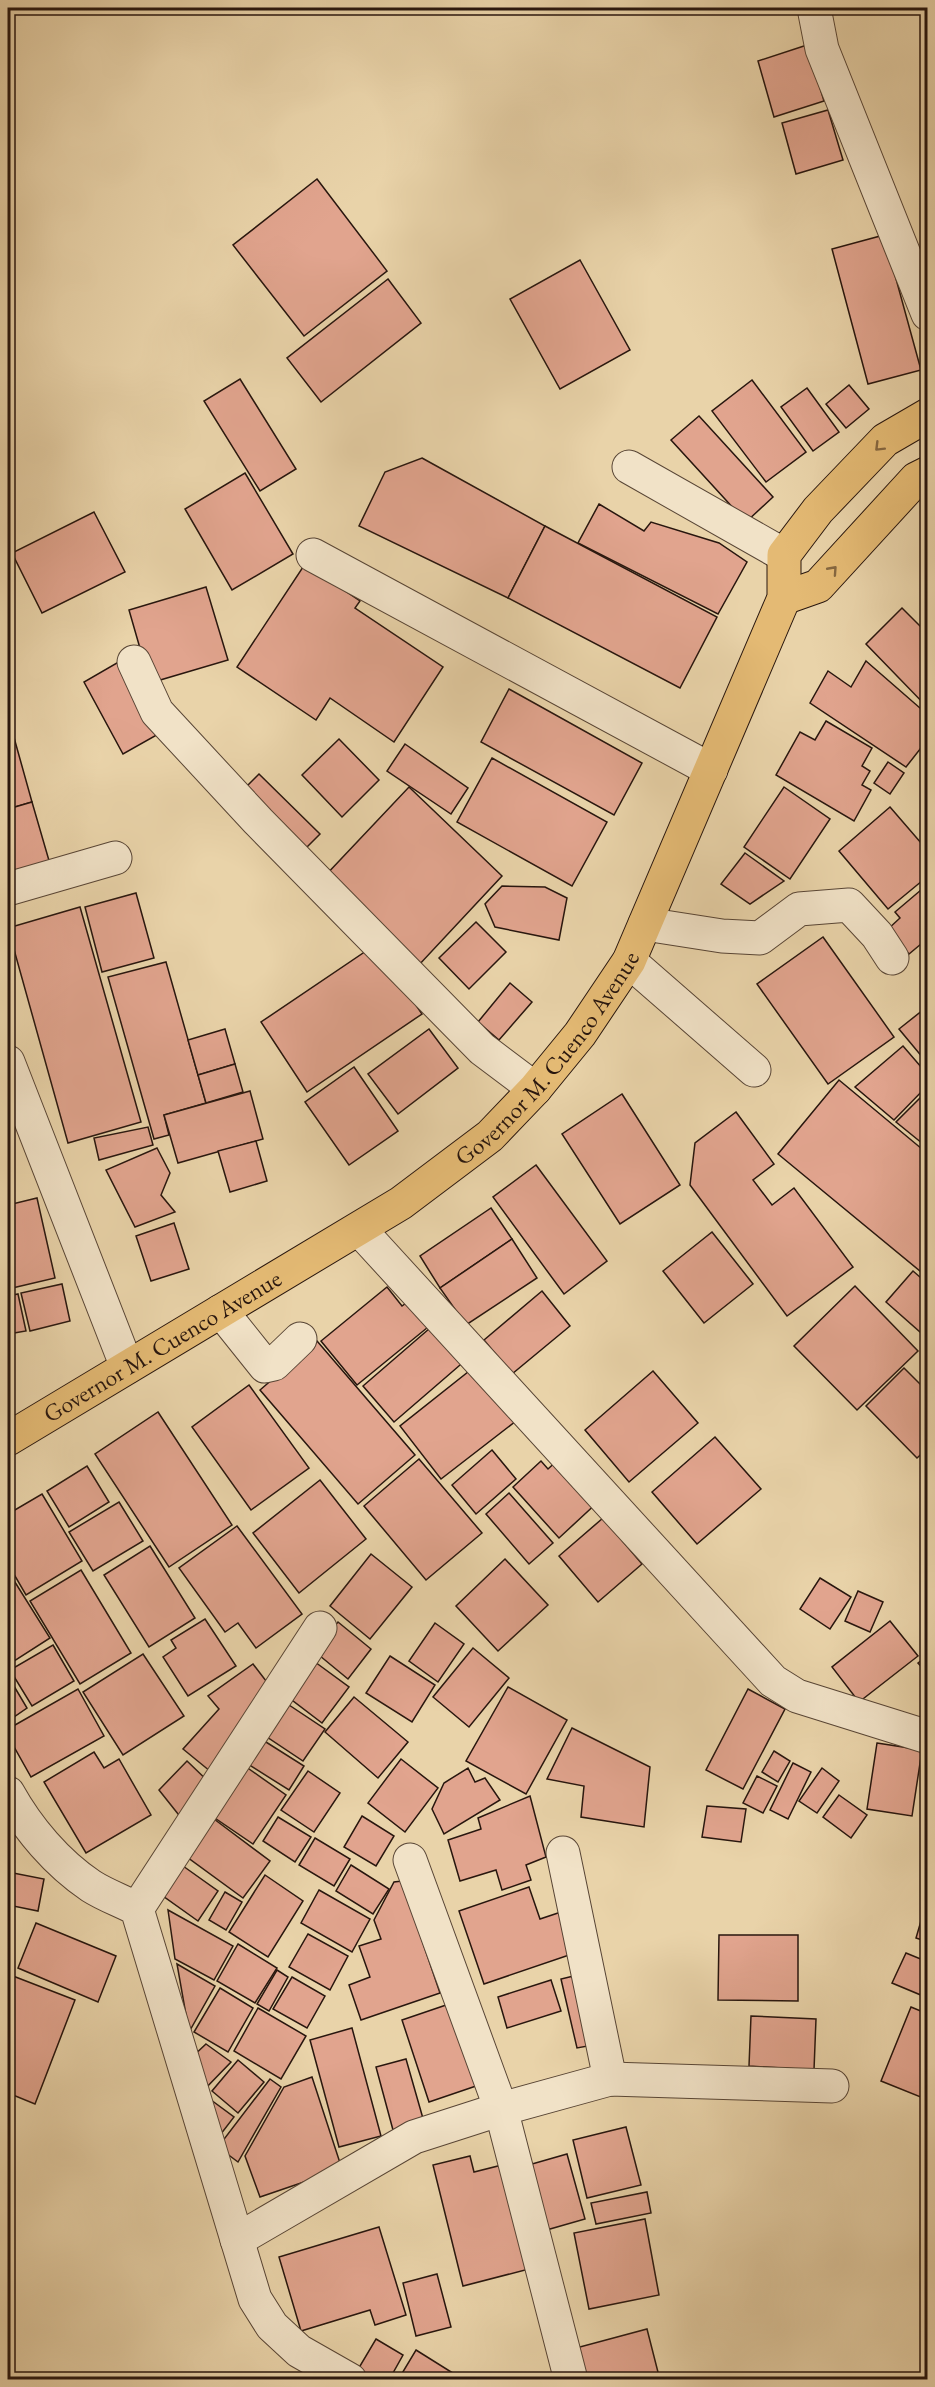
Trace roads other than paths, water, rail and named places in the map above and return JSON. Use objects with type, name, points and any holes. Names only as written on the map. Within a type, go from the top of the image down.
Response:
[{"type":"main road","points":[[784,555],[818,510],[885,441],[927,415]]},
{"type":"main road","points":[[784,598],[818,586],[916,479],[927,473]]},
{"type":"main road","name":"Governor M. Cuenco Avenue","points":[[8,1439],[401,1203],[490,1137],[534,1089],[580,1034],[629,961],[784,598],[784,555]]},
{"type":"street","points":[[814,8],[822,49],[927,314]]},
{"type":"street","points":[[629,467],[784,555]]},
{"type":"street","points":[[313,555],[711,770]]},
{"type":"street","points":[[134,662],[157,712],[258,821],[482,1049],[534,1089]]},
{"type":"street","points":[[8,889],[115,858]]},
{"type":"street","points":[[645,924],[722,936],[759,938],[799,909],[849,905],[877,935],[892,958]]},
{"type":"street","points":[[629,961],[754,1070]]},
{"type":"street","points":[[8,1062],[127,1367]]},
{"type":"street","points":[[359,1228],[773,1681],[797,1696],[927,1737]]},
{"type":"street","points":[[221,1311],[265,1366],[273,1364],[300,1339]]},
{"type":"street","points":[[137,1909],[320,1628]]},
{"type":"street","points":[[8,1793],[19,1813],[58,1860],[92,1887],[137,1909],[255,2299],[272,2326],[299,2351],[350,2379]]},
{"type":"street","points":[[563,1853],[610,2079]]},
{"type":"street","points":[[410,1860],[501,2109],[571,2379]]},
{"type":"street","points":[[237,2240],[414,2137],[501,2109],[610,2079],[832,2086]]}]
